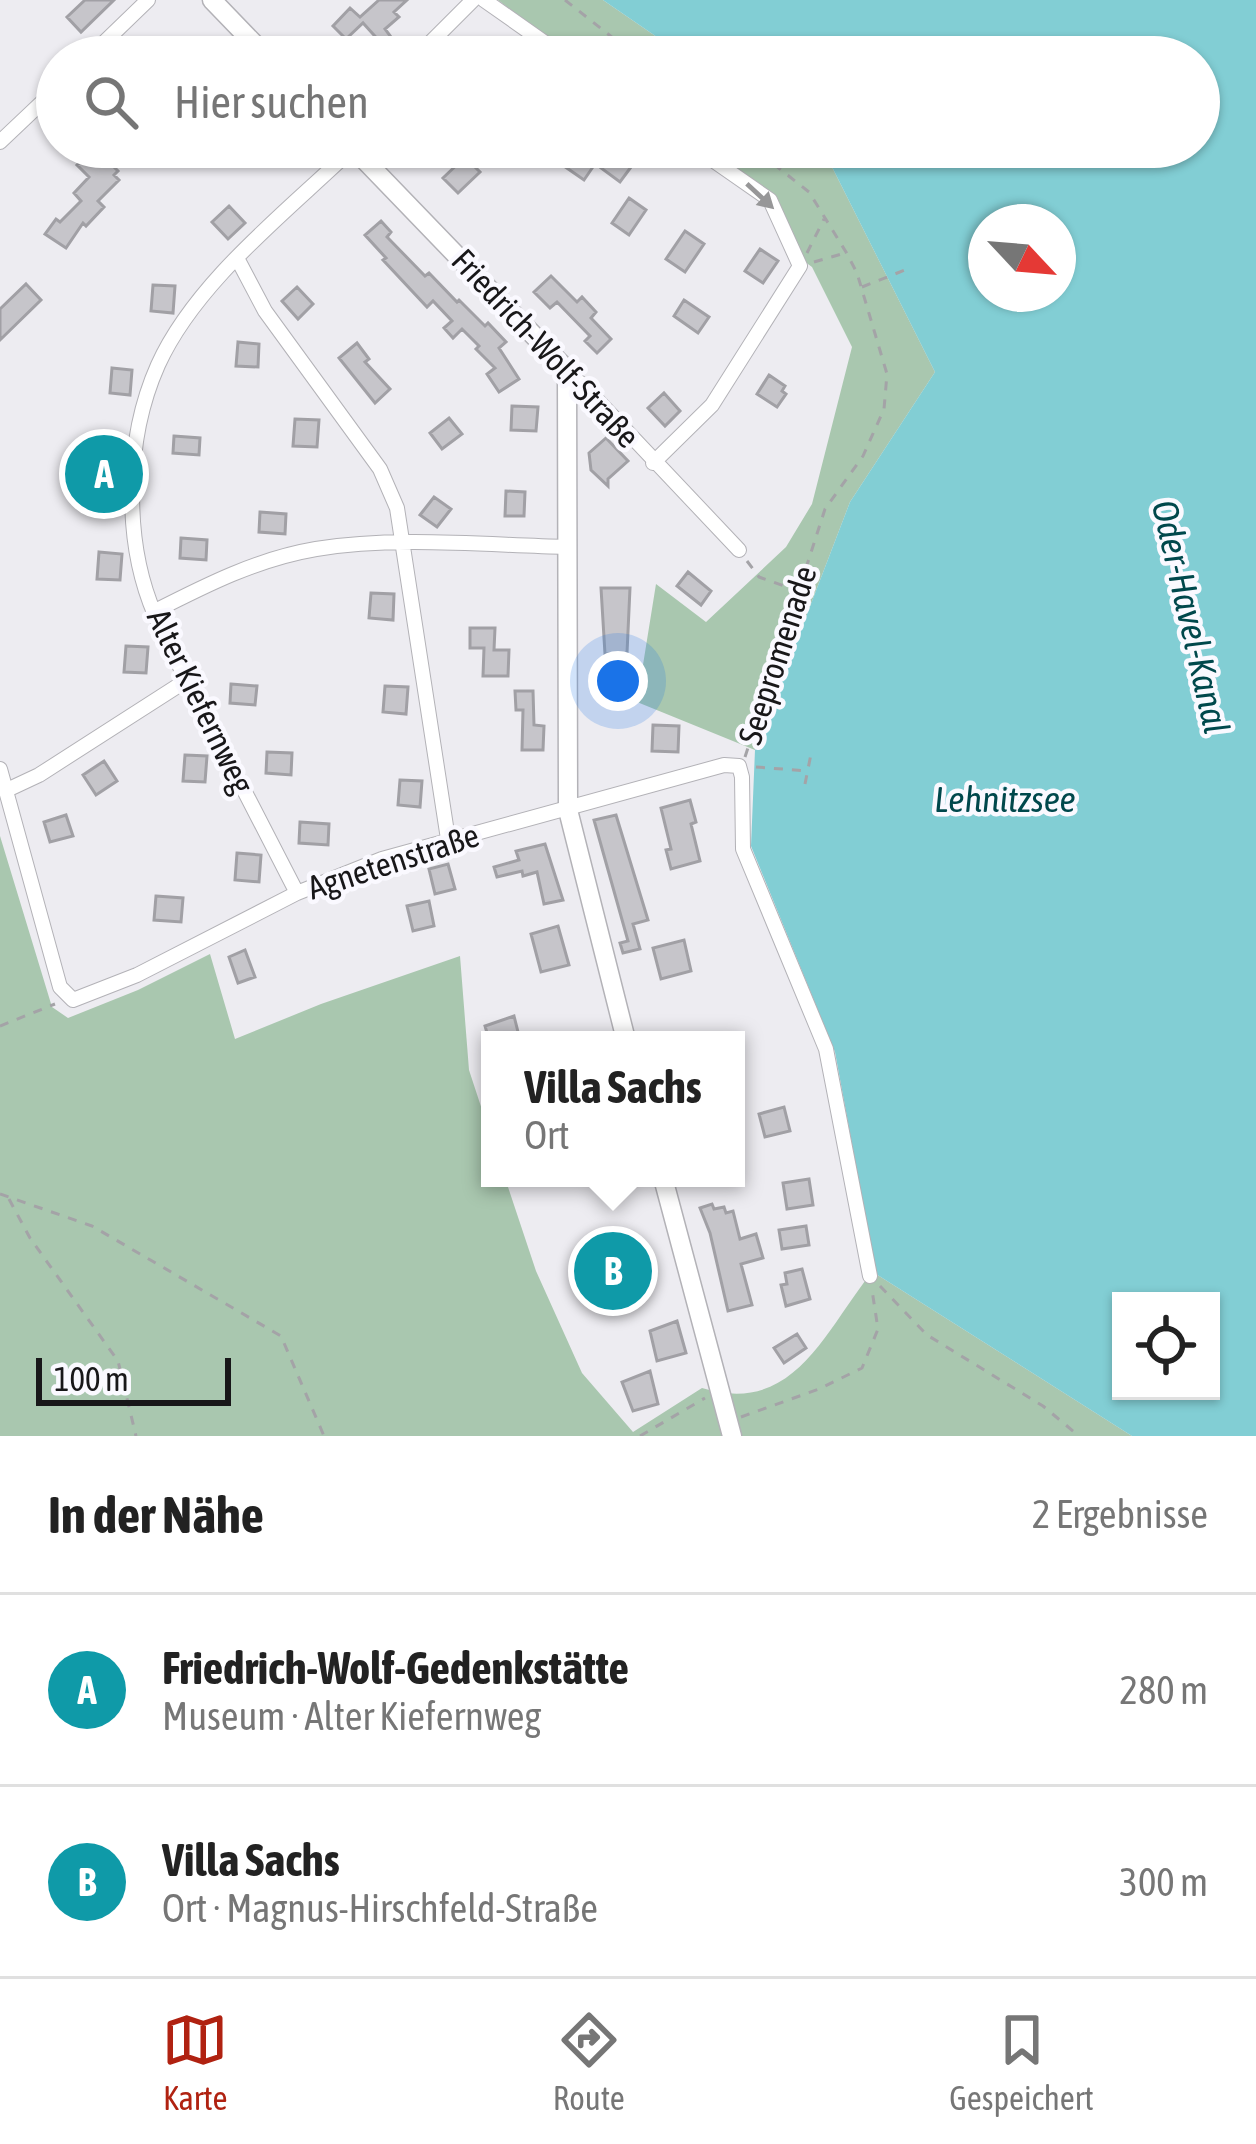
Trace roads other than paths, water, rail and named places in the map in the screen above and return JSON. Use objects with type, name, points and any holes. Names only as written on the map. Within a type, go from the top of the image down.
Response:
[{"type":"street","points":[[111,36],[148,0]]},
{"type":"street","points":[[212,0],[246,36]]},
{"type":"street","points":[[437,36],[472,0]]},
{"type":"street","points":[[484,0],[536,36]]},
{"type":"street","points":[[0,142],[36,108]]},
{"type":"street","name":"Alter Kiefernweg","points":[[297,893],[154,612],[136,538],[133,475],[142,417],[159,364],[194,309],[237,258],[332,168]]},
{"type":"street","name":"Friedrich-Wolf-Straße","points":[[373,168],[561,360],[568,382],[579,382],[739,550]]},
{"type":"street","points":[[653,463],[712,405],[800,266],[770,200],[724,168]]},
{"type":"street","points":[[237,258],[265,311],[380,469],[397,508],[448,838]]},
{"type":"street","points":[[568,382],[568,810],[624,1031]]},
{"type":"street","points":[[154,612],[230,573],[314,550],[404,544],[566,547]]},
{"type":"street","points":[[0,769],[7,790],[39,775],[187,680]]},
{"type":"street","name":"Agnetenstraße","points":[[7,790],[65,995],[82,1000],[297,893],[448,838],[568,810],[724,765],[743,766]]},
{"type":"street","name":"Seepromenade","points":[[743,766],[743,850],[826,1049],[870,1276]]},
{"type":"street","points":[[665,1187],[729,1429]]},
{"type":"water","name":"Lehnitzsee","points":[[603,0],[1256,0],[1256,1436],[1132,1436],[876,1274],[835,1052],[751,846],[755,750],[850,502],[935,372],[833,168],[1220,168],[1220,36],[655,36]]},
{"type":"place","name":"Friedrich-Wolf-Gedenkstätte","points":[[104,474]]},
{"type":"place","name":"Villa Sachs","points":[[613,1271]]},
{"type":"water label","name":"Oder-Havel-Kanal","points":[[1191,617]]}]
